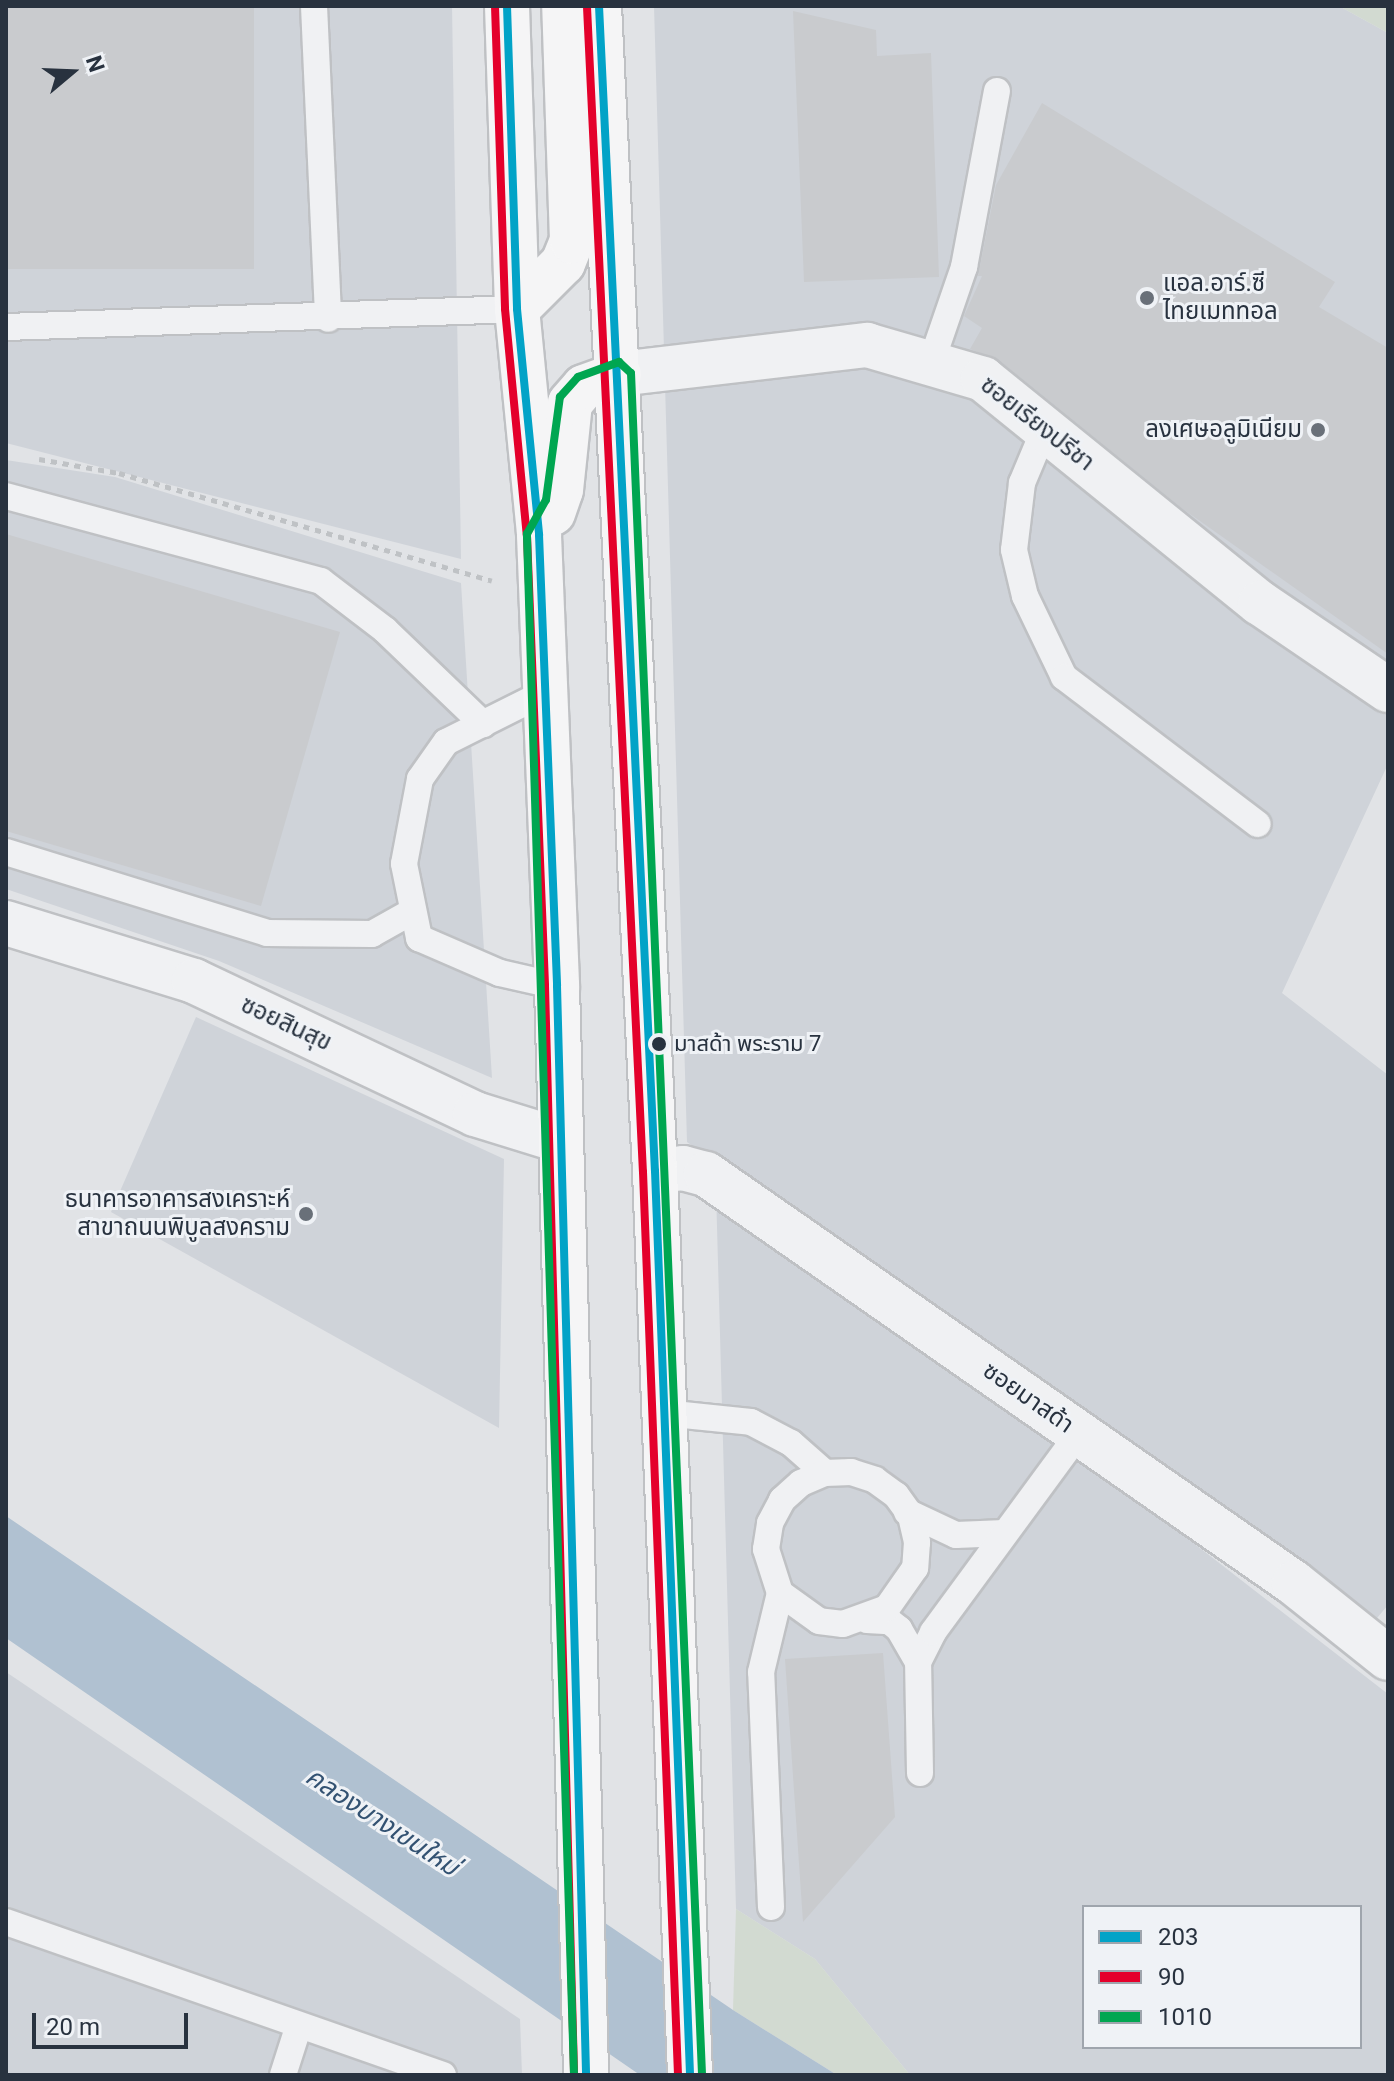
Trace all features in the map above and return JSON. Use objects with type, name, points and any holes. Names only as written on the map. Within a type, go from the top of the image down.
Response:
[{"type":"main road","points":[[507,6],[517,309],[539,535],[542,694],[557,986],[586,2075]]},
{"type":"main road","points":[[517,309],[563,263],[572,241],[564,6]]},
{"type":"main road","points":[[599,6],[655,1171],[690,2075]]},
{"type":"main road","points":[[539,535],[558,504],[570,403],[584,387],[619,374]]},
{"type":"street","name":"ซอยเรียงปรีชา","points":[[619,374],[867,345],[983,379],[1260,603],[1388,690]]},
{"type":"street","name":"ซอยสินสุข","points":[[6,923],[194,981],[475,1114],[559,1140]]},
{"type":"street","name":"ซอยมาสด้า","points":[[655,1171],[683,1168],[706,1174],[1294,1583],[1388,1658]]},
{"type":"lane","points":[[314,6],[328,319]]},
{"type":"lane","points":[[931,363],[964,267],[997,91]]},
{"type":"lane","points":[[6,327],[328,319],[517,309]]},
{"type":"lane","points":[[1045,428],[1022,483],[1014,550],[1025,596],[1064,677],[1258,824]]},
{"type":"lane","points":[[6,496],[321,581],[385,630],[483,724]]},
{"type":"lane","points":[[542,694],[446,742],[420,779],[404,864],[419,938],[500,973],[557,986]]},
{"type":"lane","points":[[6,852],[267,933],[372,934],[413,911]]},
{"type":"lane","points":[[664,1413],[751,1422],[791,1443],[825,1473]]},
{"type":"lane","points":[[920,1773],[918,1662],[933,1632],[1079,1433]]},
{"type":"lane","points":[[771,1907],[761,1672],[780,1593],[766,1549],[770,1523],[782,1500],[801,1483],[825,1473],[851,1472],[875,1480],[896,1495],[907,1512],[917,1542],[915,1568],[903,1591],[867,1620]]},
{"type":"lane","points":[[907,1512],[956,1535],[1005,1533]]},
{"type":"lane","points":[[780,1593],[819,1621],[843,1624],[867,1620],[889,1621],[899,1629],[918,1662]]},
{"type":"lane","points":[[6,1922],[443,2075]]},
{"type":"lane","points":[[283,2075],[299,2025]]},
{"type":"path","points":[[35,459],[119,473],[467,576],[540,591]]},
{"type":"shaded area","points":[[6,6],[452,6],[461,559],[6,443]]},
{"type":"shaded area","points":[[654,6],[1339,6],[1388,33],[1388,764],[1282,993],[1388,1075],[1388,1605],[1377,1618],[687,1142]]},
{"type":"shaded area","points":[[1339,6],[1388,6],[1388,33]]},
{"type":"shaded area","points":[[6,460],[115,477],[461,583],[492,1078],[219,961],[6,889]]},
{"type":"shaded area","points":[[196,1017],[504,1159],[499,1428],[111,1212]]},
{"type":"shaded area","points":[[716,1191],[1102,1472],[1388,1694],[1388,2075],[910,2075],[815,1959],[736,1909]]},
{"type":"shaded area","points":[[6,1672],[520,2019],[522,2075],[6,2075]]},
{"type":"shaded area","points":[[736,1909],[815,1959],[910,2075],[837,2075],[733,2010]]},
{"type":"water","name":"คลองบางเขนใหม่","points":[[6,1516],[733,2010],[837,2075],[640,2075],[6,1638]]},
{"type":"building","points":[[6,6],[254,6],[254,269],[6,269]]},
{"type":"building","points":[[793,11],[876,30],[877,56],[931,53],[939,277],[804,282]]},
{"type":"building","name":"แอล.อาร์.ซี ไทยเมททอล","points":[[1042,103],[1335,282],[1319,307],[1388,348],[1388,654],[1183,509],[999,360],[970,349],[982,328],[964,316],[982,276],[978,276],[996,185]]},
{"type":"building","points":[[6,534],[340,632],[261,906],[6,831]]},
{"type":"building","points":[[883,1653],[895,1817],[803,1922],[785,1659]]},
{"type":"transit line","name":"90","points":[[495,6],[505,309],[527,536],[545,986],[574,2075]]},
{"type":"transit line","name":"203","points":[[507,6],[517,309],[539,535],[557,986],[586,2075]]},
{"type":"transit line","name":"203","points":[[599,6],[655,1171],[690,2075]]},
{"type":"transit line","name":"90","points":[[587,7],[643,1172],[678,2075]]},
{"type":"transit line","name":"1010","points":[[574,2075],[527,534],[546,500],[560,397],[578,377],[619,362],[631,373],[702,2074]]},
{"type":"place","name":"แอล.อาร์.ซี ไทยเมททอล","points":[[1147,298]]},
{"type":"place","name":"ลงเศษอลูมิเนียม","points":[[1318,430]]},
{"type":"place","name":"มาสด้า พระราม 7","points":[[659,1044]]},
{"type":"place","name":"ธนาคารอาคารสงเคราะห์ สาขาถนนพิบูลสงคราม","points":[[306,1214]]}]
